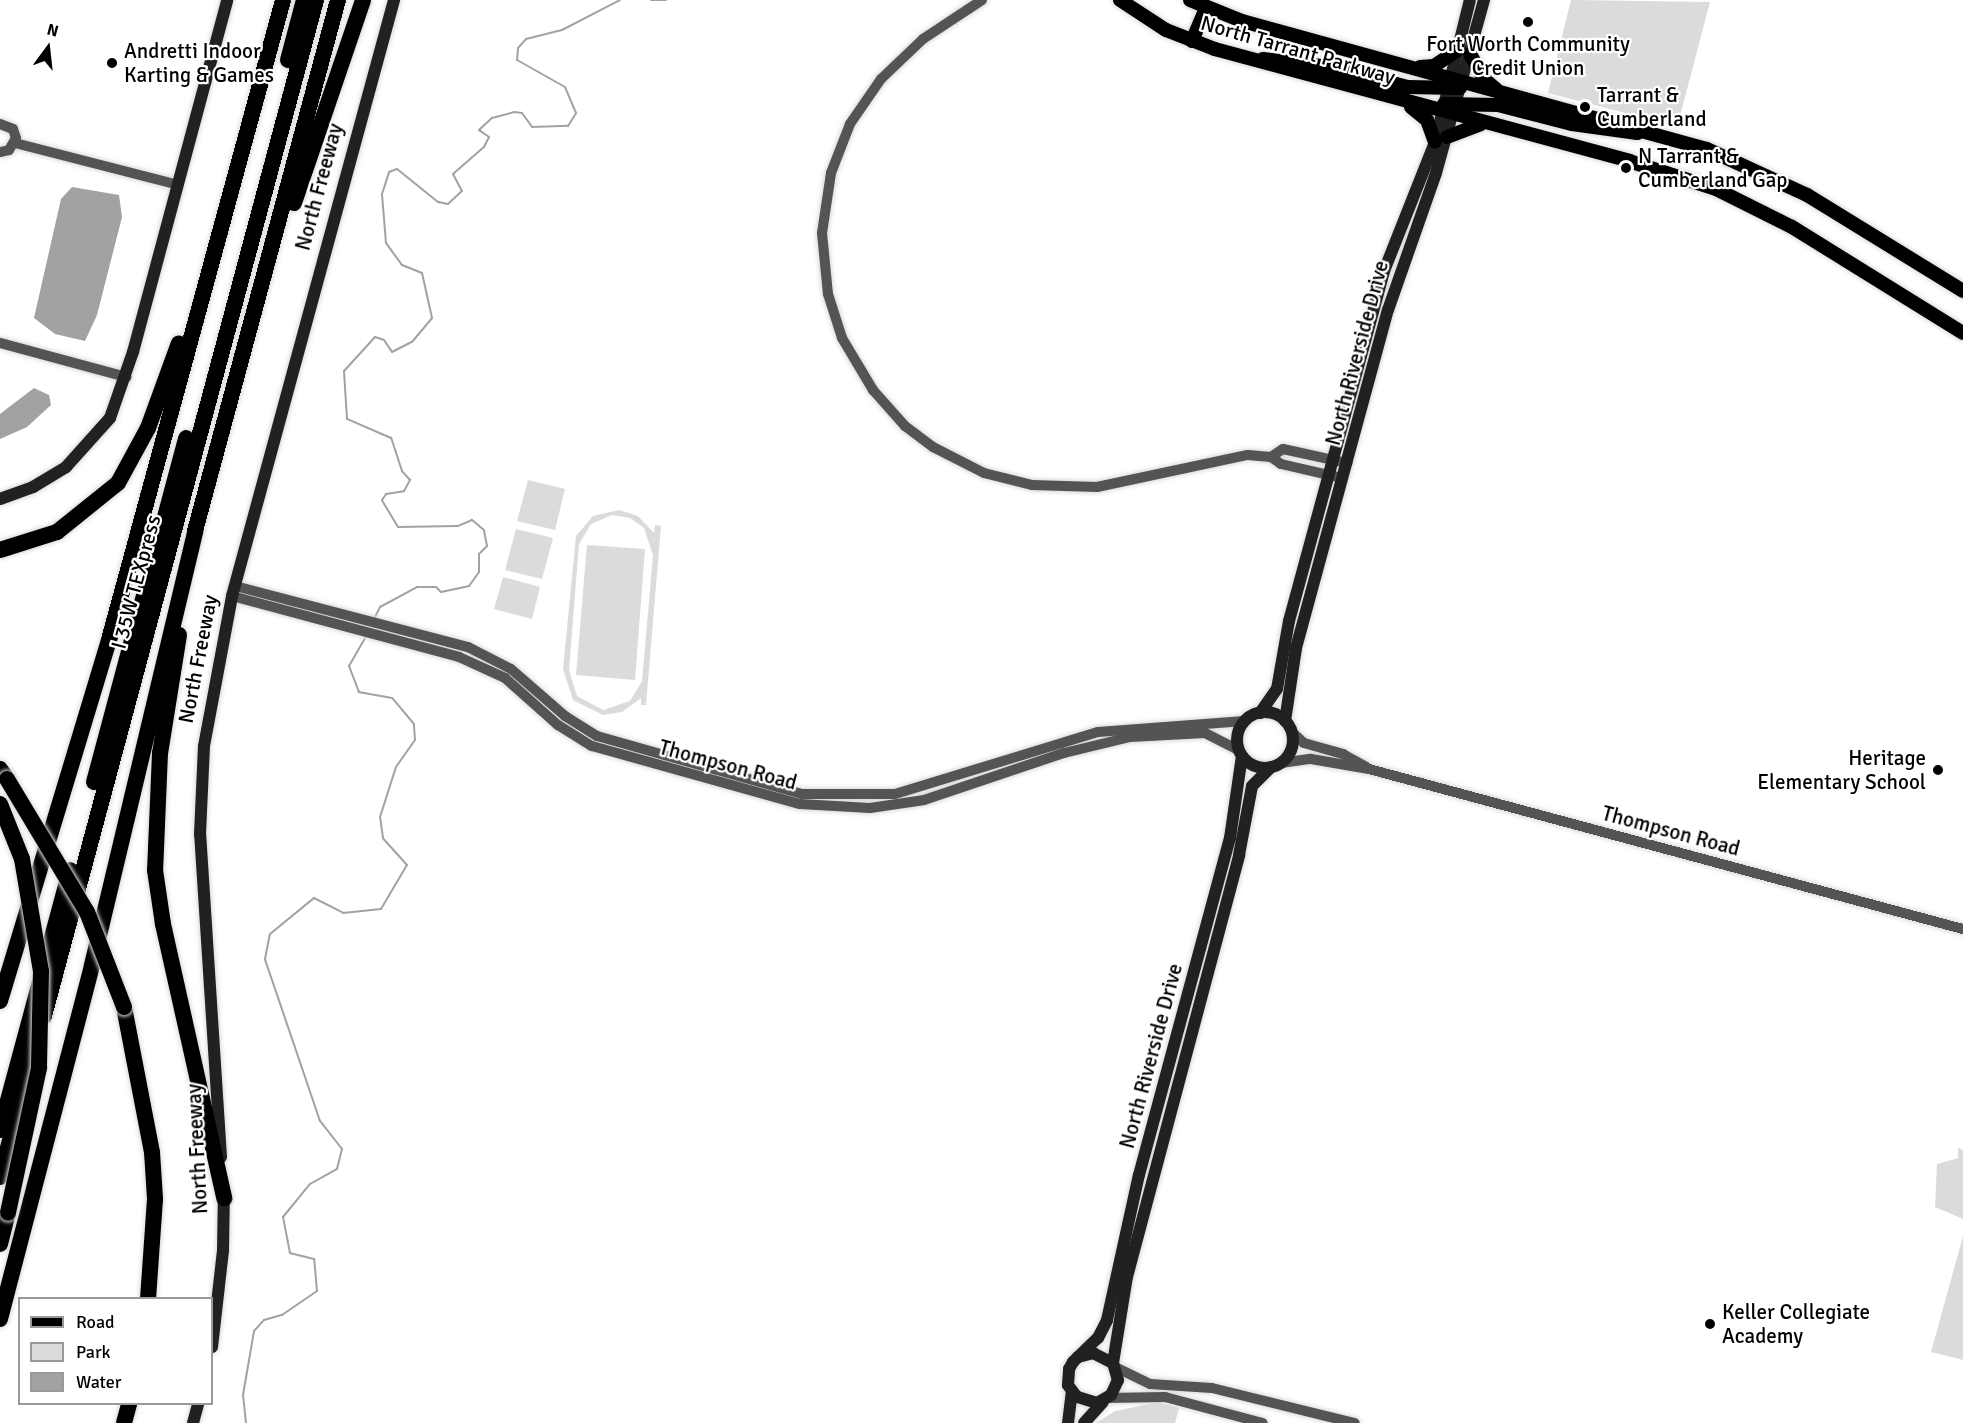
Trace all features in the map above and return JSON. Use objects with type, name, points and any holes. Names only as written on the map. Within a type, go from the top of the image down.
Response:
[{"type":"highway","points":[[265,68],[262,48],[275,0]]},
{"type":"highway","points":[[0,1000],[114,625],[283,0]]},
{"type":"highway","name":"I 35W TEXpress","points":[[0,1130],[304,0]]},
{"type":"highway","name":"I 35W TEXpress","points":[[0,1177],[316,0]]},
{"type":"highway","name":"North Freeway","points":[[0,1319],[92,965],[195,531],[338,0]]},
{"type":"highway","points":[[241,362],[250,351],[299,186],[363,0]]},
{"type":"highway","points":[[0,550],[36,541],[77,520],[118,483],[134,458],[171,371],[236,150],[245,137]]},
{"type":"highway","points":[[195,531],[198,544],[160,753],[155,870],[224,1198]]},
{"type":"highway","points":[[4,774],[87,912],[124,1007],[142,1084],[152,1152],[155,1199],[148,1297]]},
{"type":"highway","points":[[0,804],[22,859],[41,971],[39,1068],[0,1244]]},
{"type":"highway","points":[[124,1423],[129,1405]]},
{"type":"main road","points":[[0,499],[33,487],[66,467],[97,435],[124,382],[227,0]]},
{"type":"main road","name":"North Freeway","points":[[213,1338],[223,1251],[224,1198],[200,834],[204,746],[233,591],[393,0]]},
{"type":"main road","name":"North Tarrant Parkway","points":[[1120,0],[1192,41],[1404,103],[1449,109],[1483,123],[1716,189],[1792,227],[1963,333]]},
{"type":"main road","name":"North Tarrant Parkway","points":[[1190,0],[1206,8],[1413,68],[1455,84],[1498,90],[1707,149],[1807,195],[1963,291]]},
{"type":"main road","name":"North Riverside Drive","points":[[1464,52],[1470,0]]},
{"type":"main road","name":"North Riverside Drive","points":[[1285,721],[1296,648],[1400,267],[1441,139],[1464,52],[1484,0]]},
{"type":"main road","points":[[1192,41],[1206,8]]},
{"type":"main road","points":[[1413,68],[1434,66],[1464,52],[1484,79],[1498,90]]},
{"type":"main road","points":[[1249,59],[1276,58],[1408,87],[1455,84]]},
{"type":"main road","points":[[1404,103],[1427,120],[1441,139],[1483,123]]},
{"type":"main road","points":[[1449,109],[1498,105],[1618,134],[1651,133]]},
{"type":"main road","name":"North Riverside Drive","points":[[1068,1423],[1072,1392],[1067,1377],[1078,1357],[1098,1338],[1107,1320],[1186,1003],[1230,838],[1241,753],[1238,732],[1245,721],[1260,713],[1276,688],[1289,621],[1389,252],[1441,139]]},
{"type":"main road","points":[[1260,713],[1285,721],[1292,732]]},
{"type":"main road","name":"North Riverside Drive","points":[[1084,1423],[1116,1388],[1114,1365],[1128,1277],[1243,841],[1252,786],[1291,749],[1292,732]]},
{"type":"main road","points":[[1241,753],[1255,766],[1276,765]]},
{"type":"main road","points":[[1186,1003],[1199,1007]]},
{"type":"main road","points":[[1078,1357],[1093,1353],[1114,1365]]},
{"type":"main road","points":[[1072,1392],[1090,1403],[1106,1399]]},
{"type":"main road","points":[[193,1423],[198,1405]]},
{"type":"street","points":[[963,10],[970,0]]},
{"type":"street","points":[[982,0],[963,10],[881,79],[850,124],[831,173],[822,233],[825,279],[839,330],[864,378],[905,426],[933,447],[966,465],[1013,482],[1096,487],[1228,456],[1271,457],[1281,464],[1342,478]]},
{"type":"street","points":[[0,124],[13,129],[15,142]]},
{"type":"street","points":[[0,152],[15,142],[178,185]]},
{"type":"street","points":[[0,343],[124,382]]},
{"type":"street","points":[[1271,457],[1283,449],[1347,463]]},
{"type":"street","name":"Thompson Road","points":[[233,591],[428,643],[468,647],[581,729],[650,759],[787,796],[869,796],[934,791],[1061,742],[1130,732],[1245,721]]},
{"type":"street","name":"Thompson Road","points":[[1130,732],[1205,733],[1241,753]]},
{"type":"street","name":"Thompson Road","points":[[1292,732],[1304,743],[1343,754],[1369,769]]},
{"type":"street","name":"Thompson Road","points":[[1276,765],[1311,759],[1369,769],[1963,929]]},
{"type":"street","points":[[1114,1365],[1150,1384],[1212,1388],[1355,1423]]},
{"type":"street","points":[[1106,1399],[1165,1397],[1264,1423],[1269,1403]]},
{"type":"green space","points":[[1571,0],[1710,2],[1680,116],[1668,124],[1548,93]]},
{"type":"green space","points":[[528,480],[565,489],[555,530],[517,521]]},
{"type":"green space","points":[[619,510],[638,516],[654,533],[655,525],[661,526],[646,705],[641,705],[641,698],[622,712],[603,715],[573,700],[563,669],[576,536],[593,516]],"holes":[[[612,515],[630,518],[644,528],[653,555],[642,681],[630,701],[603,710],[577,696],[569,670],[579,544],[591,524]]]},
{"type":"green space","points":[[516,529],[553,538],[542,579],[505,570]]},
{"type":"green space","points":[[587,545],[645,549],[635,680],[576,675]]},
{"type":"green space","points":[[503,577],[540,587],[532,619],[494,609]]},
{"type":"green space","points":[[1958,1148],[1963,1150],[1963,1219],[1935,1207],[1937,1164],[1958,1158]]},
{"type":"green space","points":[[1963,1236],[1963,1360],[1931,1352]]},
{"type":"green space","points":[[1159,1402],[1179,1408],[1175,1423],[1096,1423],[1115,1411]]},
{"type":"water","points":[[72,187],[119,195],[122,217],[97,315],[85,341],[55,334],[34,318],[61,199]]},
{"type":"water","points":[[34,388],[49,395],[51,405],[27,427],[0,439],[0,414]]},
{"type":"waterway","points":[[374,619],[380,607],[417,587],[436,587],[441,592],[469,586],[479,572],[479,554],[487,546],[484,530],[472,520],[458,526],[398,527],[382,500],[386,494],[404,491],[410,480],[402,471],[391,438],[347,419],[344,371],[375,337],[384,340],[392,352],[412,342],[432,318],[422,273],[402,265],[386,243],[382,194],[389,172],[397,169],[438,202],[448,204],[462,191],[453,174],[484,147],[489,137],[479,130],[492,118],[514,112],[522,113],[532,127],[568,126],[576,113],[565,87],[517,60],[518,48],[526,39],[562,30],[620,0]]},
{"type":"waterway","points":[[651,0],[666,0]]},
{"type":"waterway","points":[[246,1423],[243,1395],[254,1331],[264,1320],[282,1315],[317,1291],[314,1259],[290,1253],[283,1217],[310,1184],[337,1169],[342,1149],[320,1121],[265,959],[270,934],[314,898],[343,913],[381,909],[407,865],[383,838],[380,817],[396,767],[415,740],[414,724],[392,698],[359,692],[349,666],[367,635]]},
{"type":"place","name":"Fort Worth Community Credit Union","points":[[1528,22]]},
{"type":"place","name":"Andretti Indoor Karting & Games","points":[[112,63]]},
{"type":"place","name":"Tarrant & Cumberland","points":[[1585,107]]},
{"type":"place","name":"N Tarrant & Cumberland Gap","points":[[1626,168]]},
{"type":"place","name":"Heritage Elementary School","points":[[1938,770]]},
{"type":"place","name":"Keller Collegiate Academy","points":[[1710,1324]]}]
